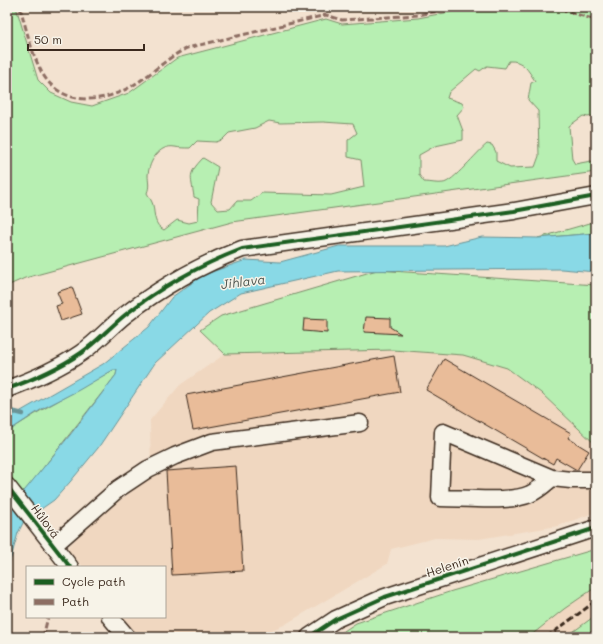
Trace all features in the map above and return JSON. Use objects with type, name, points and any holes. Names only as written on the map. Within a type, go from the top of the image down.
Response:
[{"type":"street","points":[[7,389],[45,373],[82,352],[125,315],[178,279],[213,260],[242,248],[514,210],[596,196]]},
{"type":"street","points":[[53,546],[118,489],[148,469],[175,456],[212,442],[360,423]]},
{"type":"street","points":[[552,478],[541,488],[528,495],[509,498],[440,498],[444,432],[552,478],[596,480]]},
{"type":"street","name":"Hůlová","points":[[7,486],[69,566]]},
{"type":"street","name":"Helenín","points":[[309,637],[336,618],[385,597],[596,528]]},
{"type":"street","points":[[111,618],[127,637]]},
{"type":"shaded area","points":[[394,350],[463,355],[507,368],[541,393],[596,445],[596,512],[558,526],[479,539],[435,538],[391,549],[387,564],[284,625],[255,637],[139,637],[124,618],[166,618],[166,566],[82,566],[67,548],[94,520],[151,477],[150,420],[180,385],[225,354]]},
{"type":"shaded area","points":[[596,587],[596,615],[566,637],[530,637],[564,608]]},
{"type":"green space","points":[[7,7],[16,7],[38,80],[51,93],[71,102],[92,106],[129,93],[177,58],[326,19],[342,24],[418,18],[476,7],[596,7],[596,115],[588,117],[583,116],[569,126],[572,159],[575,164],[591,161],[596,164],[596,172],[232,222],[25,278],[7,286]],"holes":[[[509,61],[518,62],[525,66],[535,81],[531,83],[528,100],[538,111],[539,156],[535,167],[510,168],[496,161],[496,152],[492,145],[487,144],[459,173],[447,182],[424,182],[419,175],[419,155],[435,146],[463,140],[463,131],[457,115],[464,107],[462,103],[447,98],[449,92],[476,69],[480,71],[487,66],[505,68]],[[269,121],[280,123],[323,122],[353,124],[357,133],[348,140],[348,157],[361,160],[364,187],[331,195],[262,193],[251,201],[237,201],[230,209],[218,210],[211,202],[218,167],[203,158],[194,168],[191,176],[194,197],[199,199],[198,221],[189,223],[177,220],[164,230],[158,226],[153,204],[147,193],[149,186],[148,175],[150,165],[160,151],[169,147],[190,148],[197,141],[216,142],[222,140],[229,133],[255,128]]]},
{"type":"green space","points":[[596,220],[596,233],[538,238],[590,223]]},
{"type":"green space","points":[[377,270],[596,285],[596,445],[541,393],[507,368],[463,355],[393,350],[225,354],[200,330],[221,316]]},
{"type":"green space","points":[[113,370],[117,370],[116,375],[7,514],[7,432],[40,411]]},
{"type":"green space","points":[[596,549],[596,587],[564,609],[529,637],[335,637],[356,623],[452,591]]},
{"type":"green space","points":[[596,615],[596,637],[566,637]]},
{"type":"water","name":"Jihlava","points":[[596,233],[596,272],[561,269],[338,271],[241,293],[209,313],[155,363],[98,448],[70,482],[54,500],[24,521],[18,533],[7,572],[7,514],[116,375],[117,370],[113,370],[42,409],[7,432],[7,419],[103,364],[149,327],[172,297],[203,275],[246,260],[280,262],[339,246],[444,246],[482,237],[538,238]]},
{"type":"building","points":[[72,287],[82,314],[61,321],[56,306],[62,304],[57,292]]},
{"type":"building","points":[[366,317],[390,318],[390,327],[401,334],[364,332]]},
{"type":"building","points":[[304,319],[327,320],[327,333],[303,331]]},
{"type":"building","points":[[394,356],[400,392],[193,430],[186,395]]},
{"type":"building","points":[[444,359],[571,433],[568,438],[589,451],[577,470],[556,458],[553,464],[426,390]]},
{"type":"building","points":[[236,466],[243,571],[172,575],[166,471]]},
{"type":"waterway","points":[[7,410],[23,414]]},
{"type":"railway","points":[[547,637],[596,601]]},
{"type":"marked path","points":[[20,7],[37,63],[49,83],[59,91],[82,99],[95,99],[120,92],[139,82],[179,52],[187,48],[326,15],[342,20],[418,15],[457,7]]},
{"type":"marked path","points":[[552,7],[596,20]]},
{"type":"marked path","points":[[43,637],[48,618]]},
{"type":"cycle path","points":[[7,389],[26,382],[64,364],[93,344],[125,315],[153,295],[211,262],[242,249],[514,211],[596,196]]},
{"type":"cycle path","points":[[7,486],[69,566]]},
{"type":"cycle path","points":[[309,637],[336,619],[385,597],[596,528]]}]
